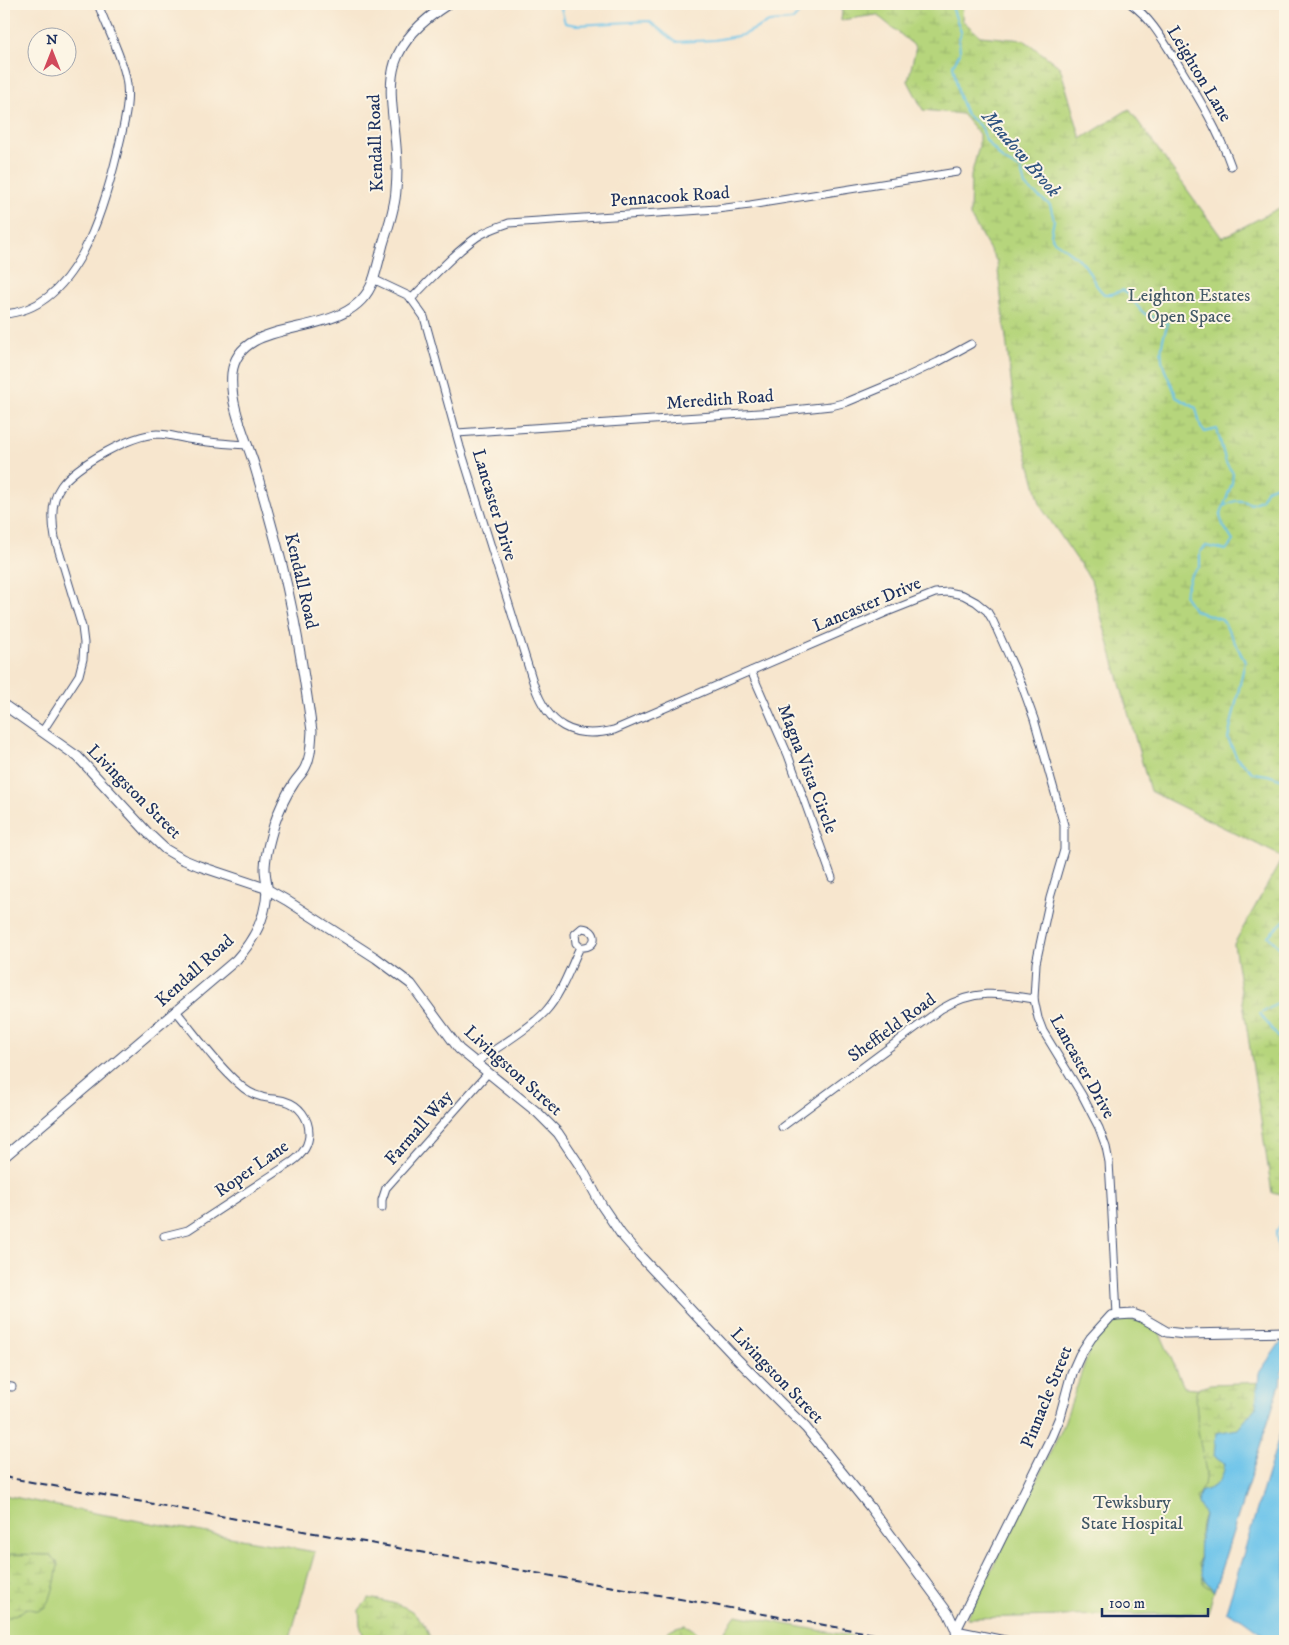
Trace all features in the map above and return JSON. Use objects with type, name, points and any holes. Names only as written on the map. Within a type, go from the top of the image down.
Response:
[{"type":"street","points":[[4,314],[18,312],[46,299],[59,287],[82,254],[104,202],[125,116],[127,94],[126,79],[122,66],[98,4]]},
{"type":"street","name":"Kendall Road","points":[[4,1158],[236,960],[248,947],[257,931],[267,889],[265,867],[268,846],[283,801],[304,771],[311,745],[312,731],[294,617],[276,542],[237,413],[232,391],[232,374],[235,361],[242,350],[250,343],[265,336],[349,311],[365,297],[374,280],[392,214],[396,190],[396,156],[391,108],[393,66],[400,48],[414,30],[446,4]]},
{"type":"street","name":"Leighton Lane","points":[[1131,4],[1139,10],[1160,36],[1206,110],[1226,152],[1230,166]]},
{"type":"street","name":"Pennacook Road","points":[[411,299],[477,236],[492,228],[509,223],[717,209],[957,172]]},
{"type":"street","name":"Lancaster Drive","points":[[374,280],[397,289],[411,299],[424,317],[457,433],[538,698],[554,719],[564,727],[576,733],[595,734],[614,730],[934,593],[948,592],[963,595],[987,611],[1021,683],[1034,719],[1064,825],[1064,850],[1050,898],[1036,962],[1034,999],[1043,1031],[1100,1128],[1106,1147],[1109,1162],[1116,1315]]},
{"type":"street","name":"Meredith Road","points":[[457,433],[775,412],[831,406],[847,402],[895,382],[971,344]]},
{"type":"street","points":[[42,732],[79,675],[83,659],[82,627],[55,538],[53,524],[54,508],[61,486],[99,456],[126,441],[142,436],[157,434],[193,440],[248,445]]},
{"type":"street","name":"Magna Vista Circle","points":[[751,671],[788,756],[832,878]]},
{"type":"street","name":"Livingston Street","points":[[4,704],[78,757],[165,849],[199,866],[267,889],[411,984],[460,1049],[538,1113],[558,1133],[582,1168],[602,1206],[621,1234],[734,1356],[806,1428],[870,1507],[948,1613],[956,1630],[957,1641]]},
{"type":"street","points":[[476,1063],[546,1011],[560,988],[580,947]]},
{"type":"street","name":"Sheffield Road","points":[[782,1127],[953,1002],[972,996],[993,994],[1034,999]]},
{"type":"street","name":"Roper Lane","points":[[164,1236],[188,1230],[298,1158],[306,1147],[309,1135],[307,1122],[300,1111],[290,1103],[263,1098],[246,1090],[226,1071],[176,1011]]},
{"type":"street","name":"Farmall Way","points":[[382,1208],[382,1200],[386,1188],[488,1073]]},
{"type":"street","points":[[1116,1315],[1133,1314],[1170,1333],[1285,1332]]},
{"type":"street","name":"Pinnacle Street","points":[[956,1630],[1052,1436],[1060,1417],[1072,1373],[1080,1355],[1104,1322],[1110,1316],[1116,1315]]},
{"type":"street","points":[[4,1386],[12,1387]]},
{"type":"street","points":[[956,1630],[1010,1641]]},
{"type":"green space","name":"Leighton Estates Open Space","points":[[843,4],[963,4],[962,20],[980,36],[1024,40],[1060,67],[1081,139],[1129,109],[1222,238],[1285,205],[1285,1196],[1272,1193],[1234,944],[1283,857],[1150,791],[1091,580],[1041,507],[1014,406],[997,262],[970,216],[971,176],[979,146],[979,134],[962,114],[923,110],[908,81],[916,47],[877,15],[841,20]]},
{"type":"green space","name":"Tewksbury State Hospital","points":[[1126,1319],[1140,1321],[1159,1331],[1184,1387],[1267,1394],[1208,1613],[967,1618],[1062,1429],[1090,1348],[1097,1337],[1109,1325]]},
{"type":"green space","points":[[1269,1382],[1280,1384],[1214,1591],[1203,1584],[1202,1571],[1198,1564],[1201,1526],[1204,1514],[1196,1498],[1204,1485],[1206,1472],[1198,1432],[1196,1393],[1199,1387],[1211,1384]]},
{"type":"green space","points":[[4,1495],[72,1509],[315,1552],[289,1641],[4,1641]]},
{"type":"green space","points":[[10,1554],[50,1555],[57,1561],[58,1565],[51,1596],[45,1607],[38,1611],[26,1608],[9,1617],[4,1622],[4,1566],[7,1566]]},
{"type":"green space","points":[[369,1598],[400,1605],[408,1609],[421,1620],[427,1629],[431,1641],[365,1641],[360,1625],[359,1610]]},
{"type":"green space","points":[[736,1615],[877,1641],[717,1641]]},
{"type":"green space","points":[[685,1625],[695,1631],[701,1641],[661,1641],[670,1630]]},
{"type":"water","points":[[1284,1337],[1285,1355],[1280,1384],[1214,1591],[1203,1577],[1200,1568],[1201,1529],[1204,1515],[1198,1503],[1200,1492],[1215,1485],[1221,1479],[1224,1470],[1225,1464],[1214,1457],[1216,1433],[1238,1429],[1256,1407],[1259,1373]]},
{"type":"water","points":[[1285,1417],[1285,1641],[1272,1641],[1242,1619],[1226,1611]]},
{"type":"waterway","name":"Meadow Brook","points":[[560,4],[565,23],[577,25],[649,21],[676,42],[714,40],[743,35],[769,22],[793,20],[808,4]]},
{"type":"waterway","name":"Meadow Brook","points":[[818,4],[838,8],[859,4]]},
{"type":"waterway","name":"Meadow Brook","points":[[951,4],[961,32],[959,39],[960,53],[953,65],[959,96],[966,114],[982,128],[986,140],[1003,160],[1021,170],[1025,186],[1050,205],[1054,220],[1051,235],[1054,241],[1084,265],[1101,291],[1104,294],[1112,294],[1123,290],[1145,314],[1168,324],[1162,343],[1162,362],[1176,397],[1196,408],[1201,428],[1205,432],[1217,429],[1226,463],[1233,473],[1232,483],[1220,516],[1233,541],[1226,550],[1206,546],[1200,552],[1200,566],[1191,575],[1184,595],[1195,611],[1222,619],[1245,661],[1228,739],[1237,758],[1253,773],[1268,775],[1285,781]]},
{"type":"waterway","points":[[1224,506],[1237,501],[1251,504],[1261,500],[1267,489],[1283,482],[1285,484]]},
{"type":"waterway","name":"Meadow Brook","points":[[1285,920],[1268,936],[1285,953]]},
{"type":"waterway","name":"Meadow Brook","points":[[1285,999],[1260,1014],[1285,1046]]},
{"type":"waterway","name":"Meadow Brook","points":[[1285,1216],[1276,1233],[1285,1298]]},
{"type":"waterway","name":"Meadow Brook","points":[[1278,1374],[1285,1376]]},
{"type":"waterway","points":[[437,1641],[441,1639],[456,1641]]},
{"type":"railway","points":[[4,1477],[913,1641]]}]
